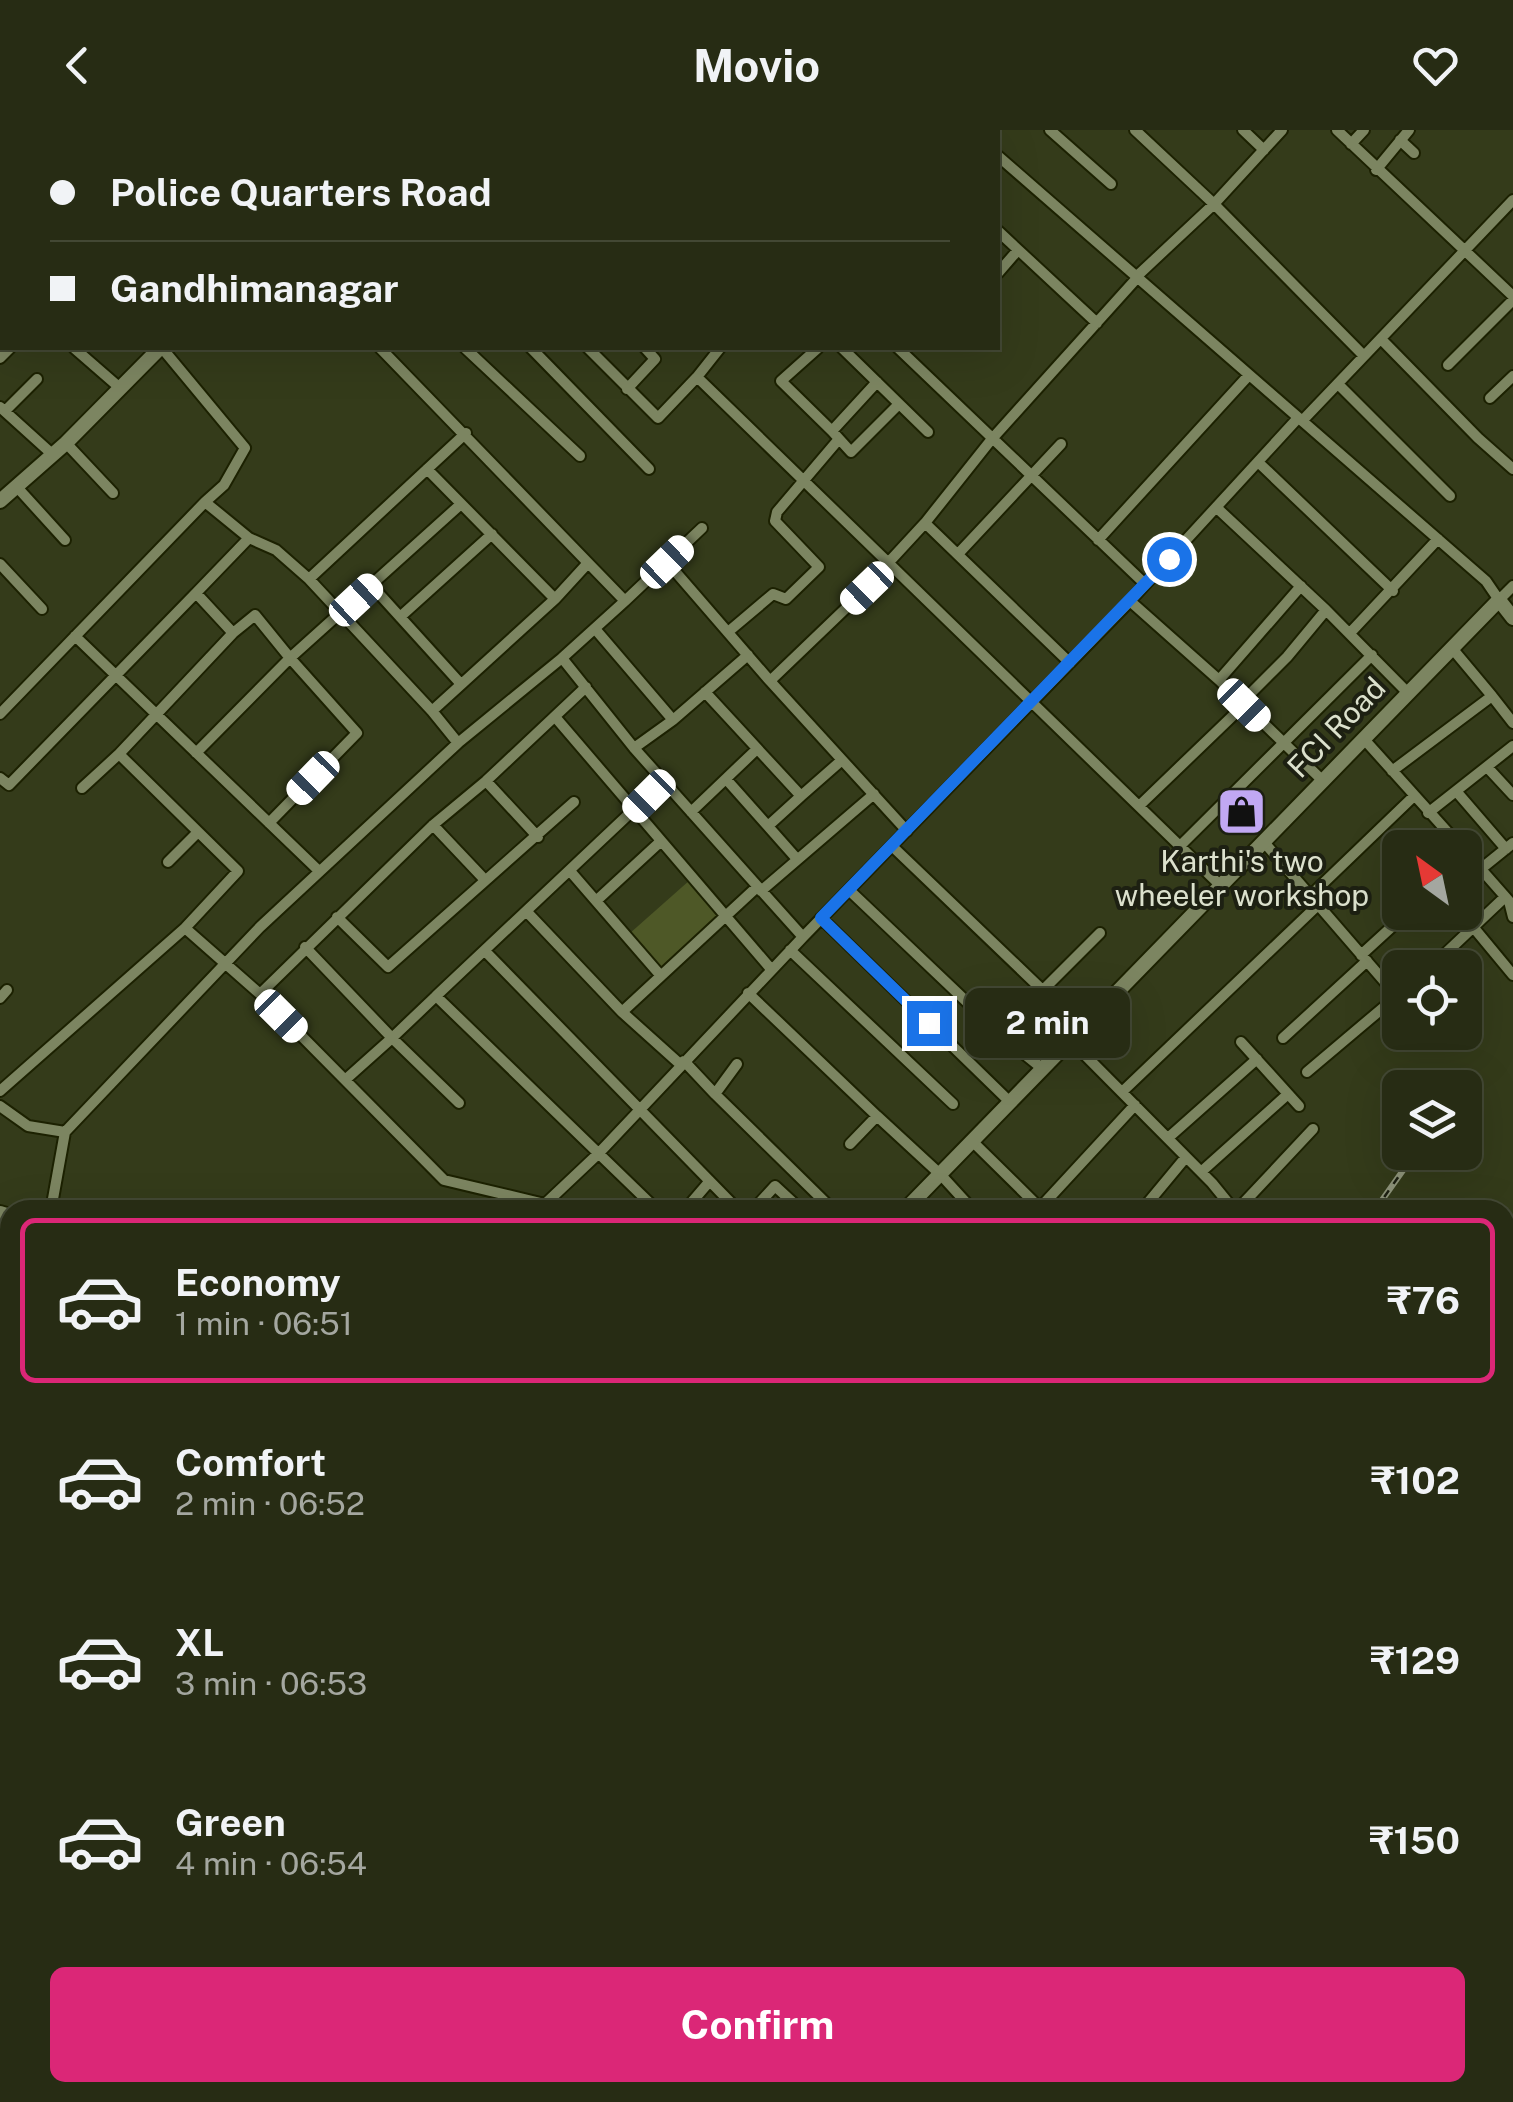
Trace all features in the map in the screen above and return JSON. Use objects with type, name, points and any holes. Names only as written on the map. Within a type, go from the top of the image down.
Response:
[{"type":"street","points":[[1050,130],[1111,184]]},
{"type":"street","points":[[1136,130],[1364,356]]},
{"type":"street","points":[[1243,130],[1264,150]]},
{"type":"street","points":[[770,681],[890,564],[990,440],[1137,277],[1214,204],[1282,130]]},
{"type":"street","points":[[1337,130],[1513,298],[1448,365]]},
{"type":"street","points":[[1351,144],[1364,130]]},
{"type":"street","points":[[1376,170],[1409,130]]},
{"type":"street","points":[[1400,140],[1414,153]]},
{"type":"street","points":[[1000,158],[1486,581],[1513,618]]},
{"type":"street","points":[[554,1200],[770,969],[1070,663],[1513,200]]},
{"type":"street","points":[[1000,234],[1097,322]]},
{"type":"street","points":[[1000,271],[1018,250]]},
{"type":"street","points":[[1381,339],[1513,470]]},
{"type":"street","points":[[76,350],[120,388]]},
{"type":"street","points":[[0,501],[66,443],[159,350]]},
{"type":"street","points":[[0,714],[224,486],[245,448],[234,430],[163,350]]},
{"type":"street","points":[[382,350],[625,601]]},
{"type":"street","points":[[467,350],[580,456]]},
{"type":"street","points":[[478,359],[486,350]]},
{"type":"street","points":[[537,350],[649,469]]},
{"type":"street","points":[[590,350],[658,418],[718,350]]},
{"type":"street","points":[[628,389],[656,359],[647,350]]},
{"type":"street","points":[[816,350],[781,381],[851,452],[900,404]]},
{"type":"street","points":[[844,350],[928,432]]},
{"type":"street","points":[[900,350],[1145,584]]},
{"type":"street","points":[[1098,540],[1249,375]]},
{"type":"street","points":[[1490,398],[1513,376]]},
{"type":"street","points":[[697,377],[1220,885]]},
{"type":"street","points":[[36,380],[2,409],[52,454]]},
{"type":"street","points":[[728,632],[772,594],[786,599],[819,567],[775,521],[776,512],[806,480],[877,382]]},
{"type":"street","points":[[1338,384],[1450,496]]},
{"type":"street","points":[[309,580],[466,433]]},
{"type":"street","points":[[66,443],[113,493]]},
{"type":"street","points":[[958,554],[1060,444]]},
{"type":"street","points":[[1259,463],[1393,590]]},
{"type":"street","points":[[427,469],[555,599]]},
{"type":"street","points":[[16,486],[65,540]]},
{"type":"street","points":[[205,502],[249,538],[276,550],[309,580],[458,743]]},
{"type":"street","points":[[196,753],[290,658],[461,504]]},
{"type":"street","points":[[1217,508],[1407,692]]},
{"type":"street","points":[[925,523],[1070,663]]},
{"type":"street","points":[[52,1200],[65,1132],[223,964],[318,870],[458,743],[596,630],[702,528]]},
{"type":"street","points":[[400,617],[492,534]]},
{"type":"street","points":[[0,778],[9,785],[249,538]]},
{"type":"street","points":[[1350,633],[1438,540]]},
{"type":"street","points":[[667,562],[907,831]]},
{"type":"street","points":[[0,564],[42,609]]},
{"type":"street","points":[[432,711],[588,564]]},
{"type":"street","points":[[372,586],[460,683]]},
{"type":"street","points":[[1219,680],[1301,586]]},
{"type":"street","points":[[1499,600],[1513,586]]},
{"type":"street","points":[[196,593],[232,633]]},
{"type":"street","points":[[1130,600],[1323,781]]},
{"type":"street","name":"FCI Road","points":[[915,1200],[1499,600]]},
{"type":"street","points":[[1139,806],[1243,704],[1326,610]]},
{"type":"street","points":[[82,788],[158,714],[232,633],[255,615],[357,733],[269,823]]},
{"type":"street","points":[[596,630],[673,720]]},
{"type":"street","points":[[75,636],[318,870]]},
{"type":"street","points":[[1451,647],[1513,723]]},
{"type":"street","points":[[634,748],[748,655]]},
{"type":"street","points":[[1180,846],[1372,655]]},
{"type":"street","points":[[562,658],[634,748],[803,936]]},
{"type":"street","points":[[260,994],[433,825],[586,687]]},
{"type":"street","points":[[705,692],[801,796]]},
{"type":"street","points":[[1392,771],[1492,696]]},
{"type":"street","points":[[556,718],[770,969]]},
{"type":"street","points":[[1363,738],[1444,830]]},
{"type":"street","points":[[1428,813],[1513,746]]},
{"type":"street","points":[[691,812],[757,749]]},
{"type":"street","points":[[0,1091],[185,928],[238,871],[119,754]]},
{"type":"street","points":[[768,826],[842,760]]},
{"type":"street","points":[[1487,766],[1513,795]]},
{"type":"street","points":[[726,779],[798,860]]},
{"type":"street","points":[[486,781],[538,837]]},
{"type":"street","points":[[345,1080],[664,781]]},
{"type":"street","points":[[1456,791],[1510,846],[1482,868],[1509,899],[1513,916]]},
{"type":"street","points":[[622,1012],[724,918],[874,794]]},
{"type":"street","points":[[1122,1092],[1414,796]]},
{"type":"street","points":[[337,918],[388,967],[574,802]]},
{"type":"street","points":[[433,825],[485,880]]},
{"type":"street","points":[[168,862],[198,832]]},
{"type":"street","points":[[1262,840],[1382,978]]},
{"type":"street","points":[[596,901],[660,842]]},
{"type":"street","points":[[892,846],[1082,1028]]},
{"type":"street","points":[[570,871],[661,976]]},
{"type":"street","points":[[849,890],[1008,1041],[1043,1069]]},
{"type":"street","points":[[1482,921],[1509,899]]},
{"type":"street","points":[[527,912],[622,1012],[683,1063],[823,1200]]},
{"type":"street","points":[[821,918],[1010,1102]]},
{"type":"street","points":[[185,928],[260,994],[444,1180],[520,1200]]},
{"type":"street","points":[[1283,1038],[1391,930]]},
{"type":"street","points":[[1450,950],[1472,930]]},
{"type":"street","points":[[1476,930],[1513,975]]},
{"type":"street","points":[[1043,990],[1100,933]]},
{"type":"street","points":[[305,948],[459,1103]]},
{"type":"street","points":[[790,950],[953,1104]]},
{"type":"street","points":[[486,951],[728,1200]]},
{"type":"street","points":[[748,992],[963,1200]]},
{"type":"street","points":[[436,996],[647,1200]]},
{"type":"street","points":[[1307,1072],[1382,1009]]},
{"type":"street","points":[[1070,1040],[1226,1200]]},
{"type":"street","points":[[1241,1042],[1299,1106]]},
{"type":"street","points":[[1168,1138],[1256,1059]]},
{"type":"street","points":[[715,1094],[737,1064]]},
{"type":"street","points":[[1201,1172],[1288,1094]]},
{"type":"street","points":[[1048,1200],[1135,1105]]},
{"type":"street","points":[[0,1106],[28,1126],[65,1132]]},
{"type":"street","points":[[850,1144],[877,1116]]},
{"type":"street","points":[[1245,1200],[1313,1130]]},
{"type":"street","points":[[972,1141],[1031,1200]]},
{"type":"street","points":[[1150,1200],[1186,1157]]},
{"type":"street","points":[[693,1200],[710,1182]]},
{"type":"street","points":[[763,1200],[776,1186],[790,1200]]},
{"type":"green space","points":[[690,880],[721,917],[661,972],[629,934]]},
{"type":"railway","points":[[1382,1200],[1403,1170]]},
{"type":"place","name":"Karthi's two wheeler workshop","points":[[1242,812]]},
{"type":"route","points":[[929,1023],[821,918],[1169,559]]}]
